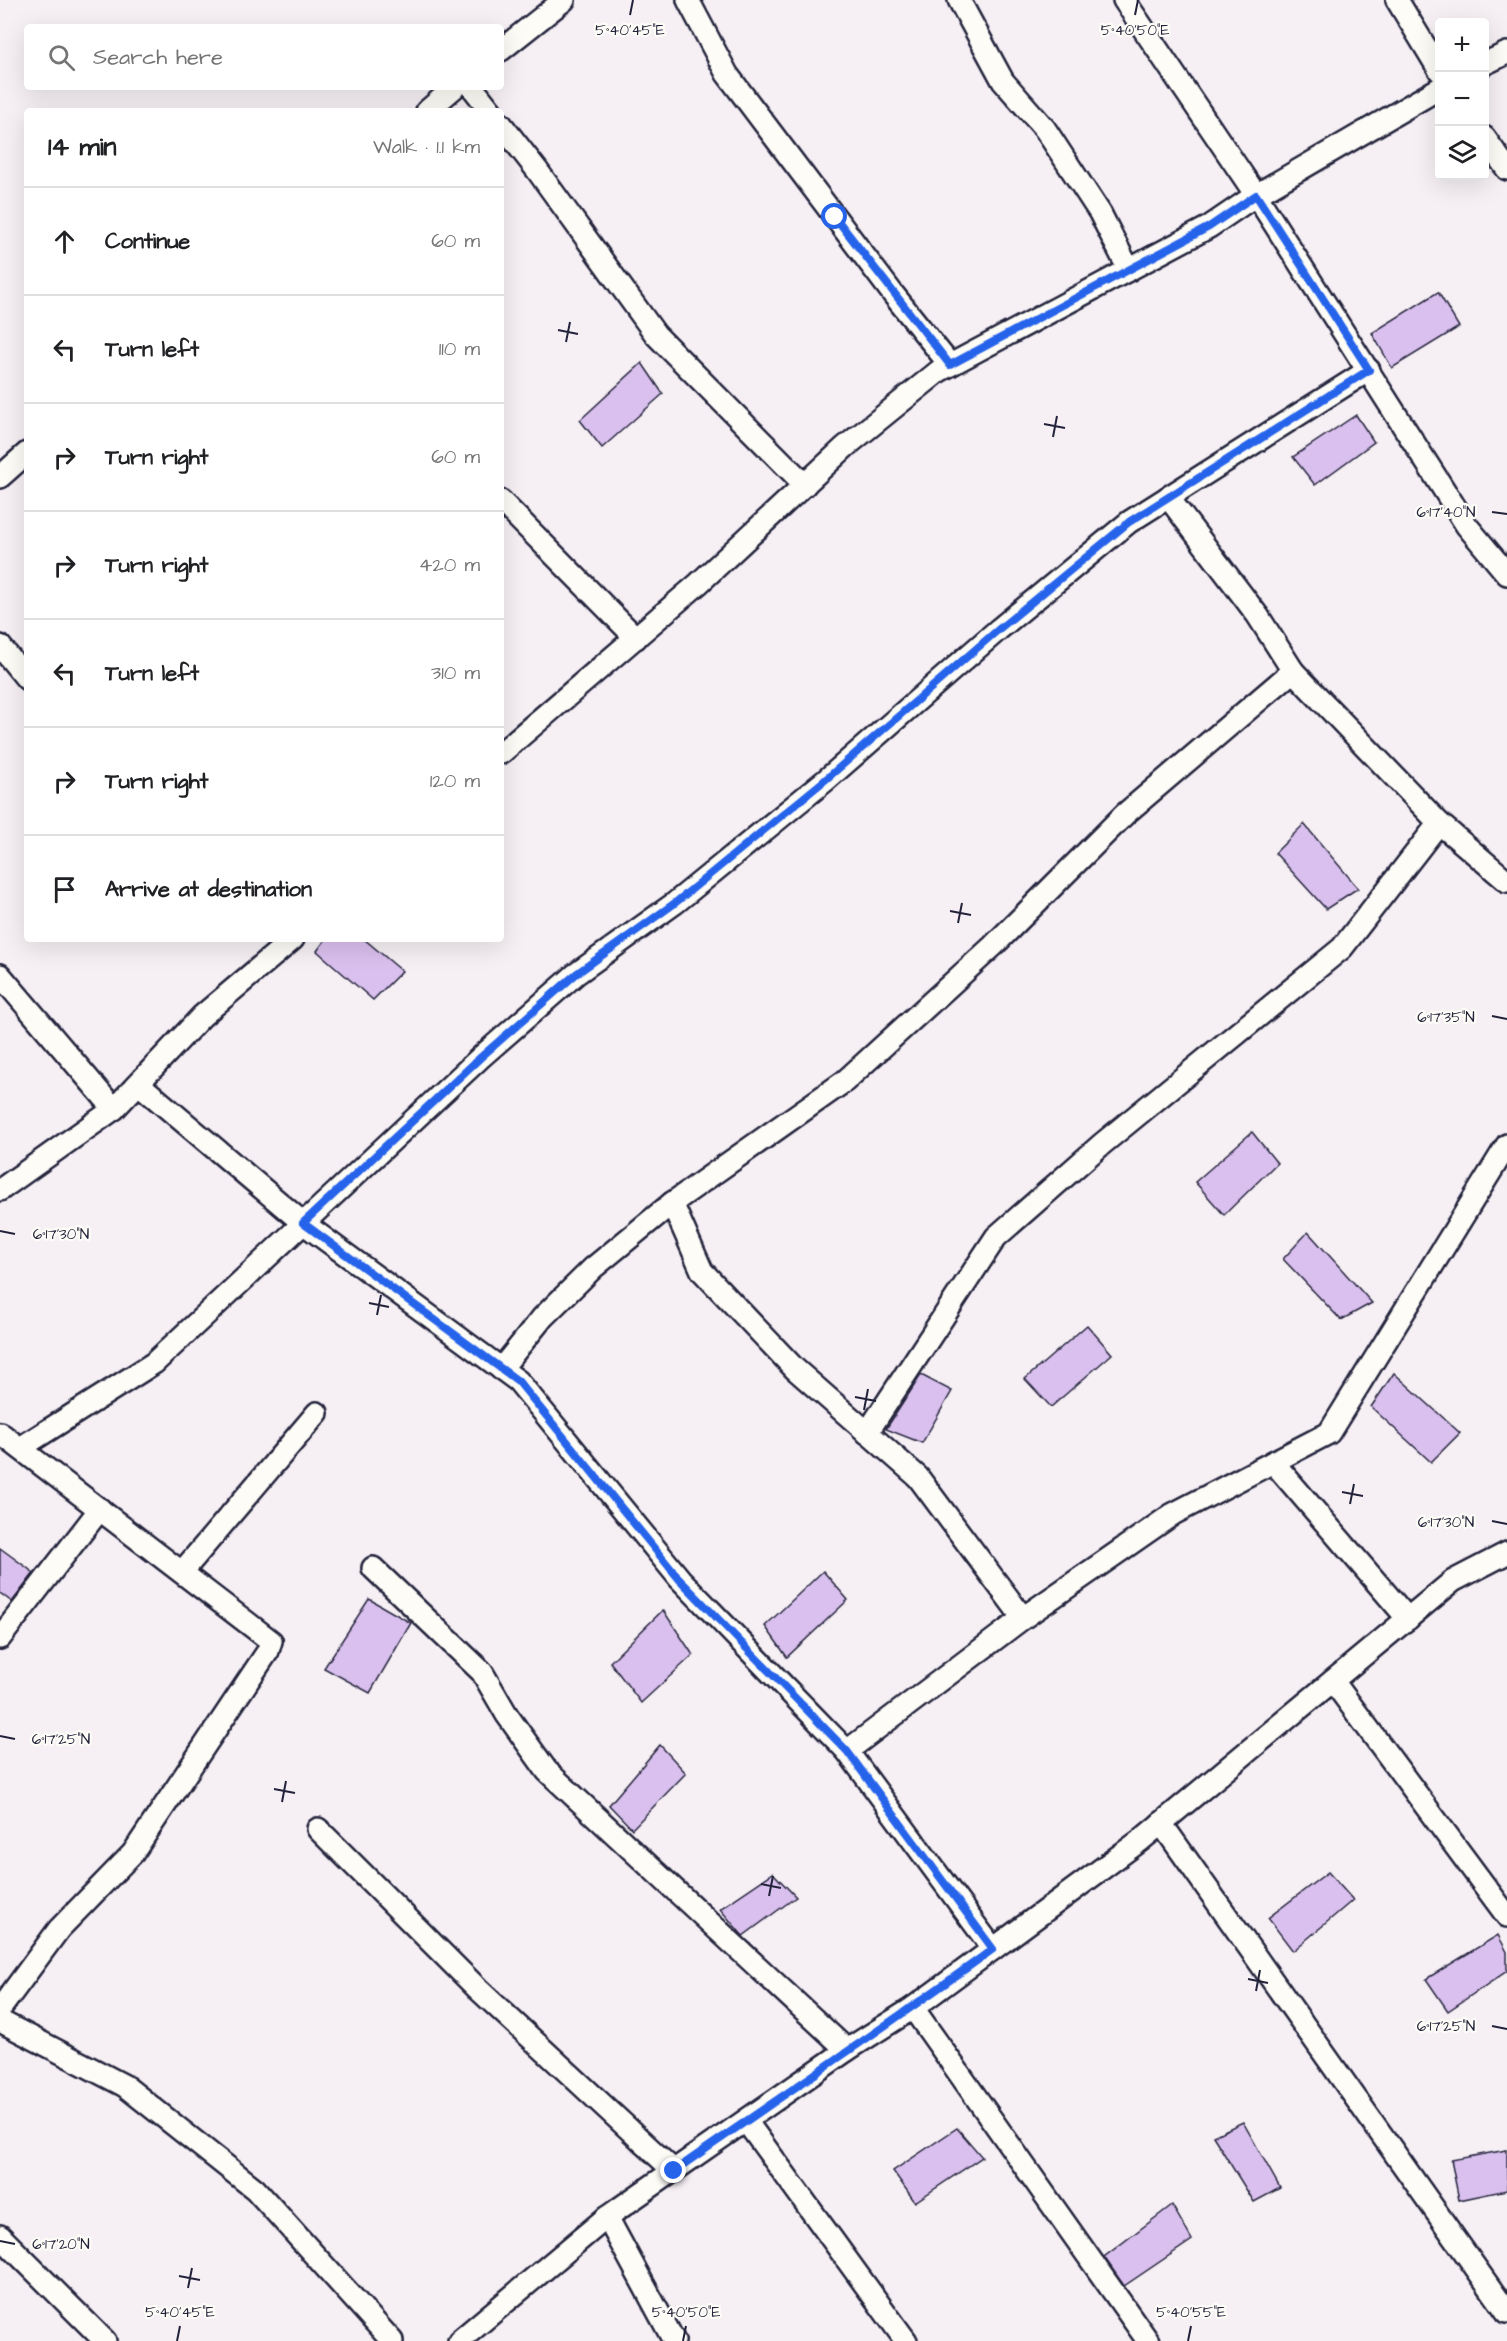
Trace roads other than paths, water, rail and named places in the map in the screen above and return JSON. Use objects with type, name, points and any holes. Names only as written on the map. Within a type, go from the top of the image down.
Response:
[{"type":"street","points":[[504,48],[564,0]]},
{"type":"street","points":[[688,0],[727,74],[893,294],[950,365]]},
{"type":"street","points":[[958,0],[1003,81],[1045,129],[1100,213],[1129,270]]},
{"type":"street","points":[[1124,0],[1256,195],[1369,370],[1412,444],[1467,526],[1507,574]]},
{"type":"street","points":[[1397,0],[1435,63]]},
{"type":"street","points":[[1489,62],[1507,53]]},
{"type":"street","points":[[430,108],[452,90]]},
{"type":"street","points":[[474,90],[489,108]]},
{"type":"street","points":[[504,750],[698,585],[845,447],[950,365],[1209,227],[1256,195],[1435,91]]},
{"type":"street","points":[[504,128],[656,335],[805,484]]},
{"type":"street","points":[[1489,143],[1507,169]]},
{"type":"street","points":[[20,1448],[154,1363],[481,1057],[576,974],[675,903],[825,780],[999,629],[1119,530],[1369,370]]},
{"type":"street","points":[[0,477],[24,456]]},
{"type":"street","points":[[1168,497],[1258,616],[1293,671],[1439,823],[1507,881]]},
{"type":"street","points":[[504,504],[636,638]]},
{"type":"street","points":[[0,646],[24,675]]},
{"type":"street","points":[[501,1369],[543,1317],[585,1276],[672,1203],[845,1081],[993,946],[1125,814],[1293,671]]},
{"type":"street","points":[[867,1433],[996,1237],[1102,1144],[1342,948],[1439,823]]},
{"type":"street","points":[[0,1190],[114,1109],[202,1016],[279,943]]},
{"type":"street","points":[[0,975],[114,1109]]},
{"type":"street","points":[[139,1084],[303,1223],[518,1381],[680,1580],[847,1751],[993,1949]]},
{"type":"street","points":[[847,1751],[1023,1618],[1173,1514],[1329,1433],[1507,1145]]},
{"type":"street","points":[[672,1203],[702,1271],[795,1369],[918,1477],[1023,1618]]},
{"type":"street","points":[[182,1572],[317,1413]]},
{"type":"street","points":[[0,1433],[271,1641],[268,1651],[133,1853],[59,1929],[0,2009]]},
{"type":"street","points":[[1273,1462],[1408,1619]]},
{"type":"street","points":[[0,1638],[100,1509]]},
{"type":"street","points":[[459,2341],[607,2217],[847,2050],[913,2008],[993,1949],[1161,1824],[1453,1581],[1507,1553]]},
{"type":"street","points":[[373,1568],[482,1672],[507,1715],[547,1772],[847,2050]]},
{"type":"street","points":[[1333,1681],[1507,1916]]},
{"type":"street","points":[[1161,1824],[1507,2313]]},
{"type":"street","points":[[318,1829],[478,1989],[674,2171]]},
{"type":"street","points":[[913,2008],[1148,2341]]},
{"type":"street","points":[[0,2021],[125,2086],[255,2189],[392,2341]]},
{"type":"street","points":[[746,2121],[906,2341]]},
{"type":"street","points":[[607,2217],[674,2341]]},
{"type":"street","points":[[0,2236],[105,2341]]}]
